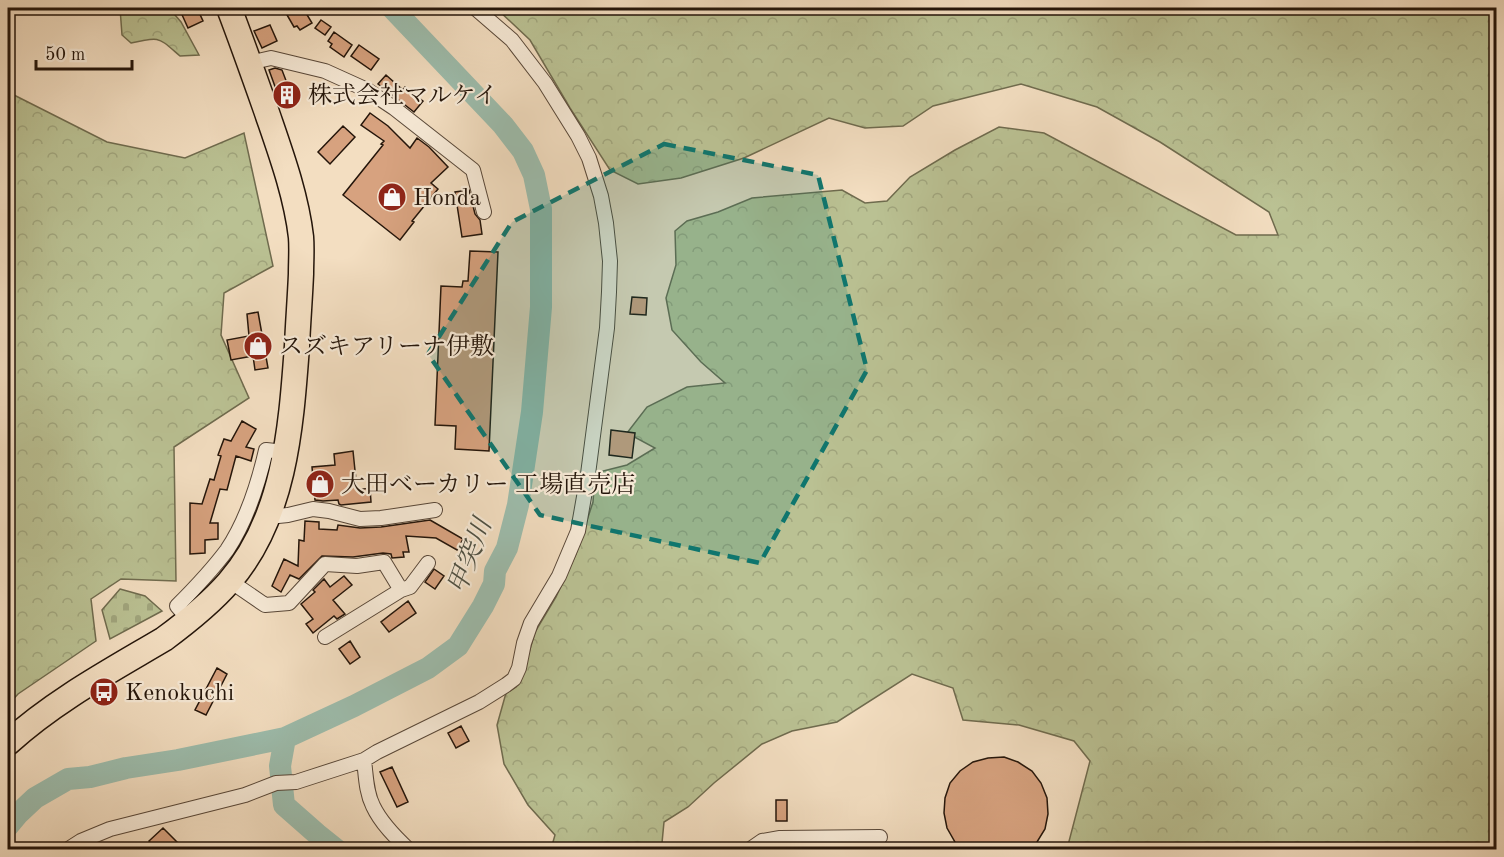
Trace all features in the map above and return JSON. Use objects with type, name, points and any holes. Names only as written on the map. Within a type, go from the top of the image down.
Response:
[{"type":"highway","points":[[8,743],[27,725],[58,703],[164,639],[217,596],[250,552],[268,517],[277,491],[291,414],[300,293],[301,238],[291,186],[229,8]]},
{"type":"street","points":[[67,849],[110,829],[245,795],[276,783],[296,782],[364,760],[479,702],[514,679],[531,623],[559,576],[578,531],[588,474],[607,328],[610,261],[601,196],[589,158],[578,136],[545,82],[512,40],[475,8]]},
{"type":"street","points":[[249,63],[271,58],[325,71],[367,90],[473,170],[484,212]]},
{"type":"street","points":[[189,620],[177,606],[207,575],[228,548],[246,515],[260,478],[266,450],[285,452]]},
{"type":"street","points":[[268,517],[313,509],[360,519],[435,510]]},
{"type":"street","points":[[230,581],[265,605],[289,603],[325,564],[357,566],[384,562],[402,590]]},
{"type":"street","points":[[325,637],[410,587],[428,563]]},
{"type":"street","points":[[364,760],[373,807],[390,831],[409,849]]},
{"type":"street","points":[[749,849],[762,841],[780,837],[880,837]]},
{"type":"path","points":[[1497,513],[1495,518],[1497,549]]},
{"type":"highlighted area","points":[[664,144],[818,175],[867,370],[760,563],[540,515],[428,354],[512,222]]},
{"type":"green space","points":[[120,8],[169,8],[181,22],[199,55],[180,56],[167,45],[153,39],[131,43],[122,35]]},
{"type":"green space","points":[[496,8],[1496,8],[1496,849],[1067,849],[1090,761],[1074,741],[1019,725],[963,720],[953,688],[912,674],[837,722],[792,731],[762,744],[688,807],[664,822],[662,843],[659,849],[551,849],[555,835],[528,805],[504,764],[497,725],[506,693],[516,687],[524,670],[535,632],[556,597],[576,554],[593,502],[595,473],[627,465],[655,448],[627,433],[647,407],[687,387],[725,383],[701,362],[672,330],[666,298],[676,265],[675,231],[687,221],[718,212],[752,198],[842,190],[865,203],[887,201],[910,177],[999,127],[1044,133],[1236,235],[1278,235],[1269,212],[1160,142],[1097,107],[1021,84],[933,106],[903,126],[865,128],[829,118],[744,158],[681,178],[638,184],[610,170],[530,40]]},
{"type":"green space","points":[[8,92],[107,142],[185,158],[244,133],[273,266],[224,293],[221,335],[249,398],[174,447],[176,581],[121,579],[91,599],[96,641],[18,694],[8,705]]},
{"type":"green space","points":[[120,589],[145,596],[162,611],[110,639],[102,610]]},
{"type":"green space","points":[[866,841],[870,849],[765,850],[783,845]]},
{"type":"building","points":[[179,8],[197,8],[203,21],[188,28]]},
{"type":"building","points":[[283,8],[303,8],[312,23],[300,30],[297,26],[294,27]]},
{"type":"building","points":[[321,20],[331,27],[325,35],[315,28]]},
{"type":"building","points":[[270,25],[277,41],[262,48],[254,31]]},
{"type":"building","points":[[334,32],[352,45],[344,57],[330,47],[332,44],[328,41]]},
{"type":"building","points":[[359,45],[379,59],[371,70],[351,56]]},
{"type":"building","points":[[275,68],[282,70],[293,99],[281,103],[269,70]]},
{"type":"building","points":[[386,75],[403,90],[405,87],[423,101],[414,112],[378,84]]},
{"type":"building","points":[[370,113],[388,126],[410,148],[417,138],[448,167],[431,183],[438,189],[400,240],[343,195],[383,145],[381,144],[384,141],[361,125]]},
{"type":"building","points":[[343,126],[355,137],[330,164],[318,152]]},
{"type":"building","points":[[469,190],[475,214],[480,220],[482,234],[462,237],[455,192]]},
{"type":"building","points":[[470,251],[498,252],[489,451],[455,449],[456,426],[435,425],[441,286],[462,287],[463,281],[468,281]]},
{"type":"building","points":[[632,297],[647,298],[646,315],[630,314]]},
{"type":"building","name":"スズキアリーナ伊敷","points":[[258,312],[268,368],[255,370],[253,356],[231,360],[227,340],[249,336],[247,314]]},
{"type":"building","points":[[242,421],[256,429],[246,447],[254,449],[251,461],[236,456],[227,490],[220,489],[210,523],[218,523],[218,539],[205,540],[205,553],[190,554],[190,503],[202,504],[210,479],[214,480],[221,456],[218,455],[224,439],[231,441]]},
{"type":"building","points":[[611,430],[635,433],[632,458],[609,455]]},
{"type":"building","points":[[353,451],[357,490],[370,488],[371,502],[341,505],[338,500],[315,500],[312,467],[335,465],[334,454]]},
{"type":"building","points":[[430,520],[463,539],[457,550],[436,538],[406,536],[409,552],[403,552],[404,557],[392,558],[391,554],[383,553],[353,557],[322,556],[299,579],[290,575],[281,592],[272,586],[284,559],[298,566],[299,540],[304,541],[305,521],[319,522],[319,529],[337,530],[338,525],[360,528],[381,527]]},
{"type":"building","points":[[434,569],[444,576],[435,589],[425,582]]},
{"type":"building","points":[[344,576],[352,585],[333,600],[345,614],[337,619],[334,616],[313,633],[306,624],[313,619],[301,604],[315,592],[313,590],[324,579],[330,587]]},
{"type":"building","points":[[408,601],[416,613],[389,632],[381,622]]},
{"type":"building","points":[[350,641],[360,657],[350,664],[339,649]]},
{"type":"building","points":[[217,668],[227,674],[206,715],[195,710]]},
{"type":"building","points":[[461,726],[469,741],[456,748],[448,733]]},
{"type":"building","points":[[1004,757],[1032,771],[1041,783],[1047,798],[1048,814],[1045,829],[1037,842],[1029,849],[963,849],[955,842],[947,828],[944,813],[945,798],[950,783],[960,771],[973,762]]},
{"type":"building","points":[[392,767],[408,802],[397,807],[380,772]]},
{"type":"building","points":[[776,800],[787,800],[787,821],[776,821]]},
{"type":"building","points":[[163,828],[184,849],[156,849],[149,841]]},
{"type":"waterway","name":"甲突川","points":[[8,826],[35,798],[68,779],[90,777],[285,738],[354,706],[428,668],[458,646],[494,584],[495,571],[507,548],[518,505],[532,412],[541,307],[541,209],[534,175],[523,151],[503,125],[392,8]]},
{"type":"waterway","points":[[285,738],[280,766],[284,805],[337,850]]},
{"type":"place","name":"株式会社マルケイ","points":[[287,95]]},
{"type":"place","name":"Honda","points":[[392,197]]},
{"type":"place","name":"スズキアリーナ伊敷","points":[[258,346]]},
{"type":"place","name":"大田ベーカリー 工場直売店","points":[[320,484]]},
{"type":"place","name":"Kenokuchi","points":[[104,692]]}]
